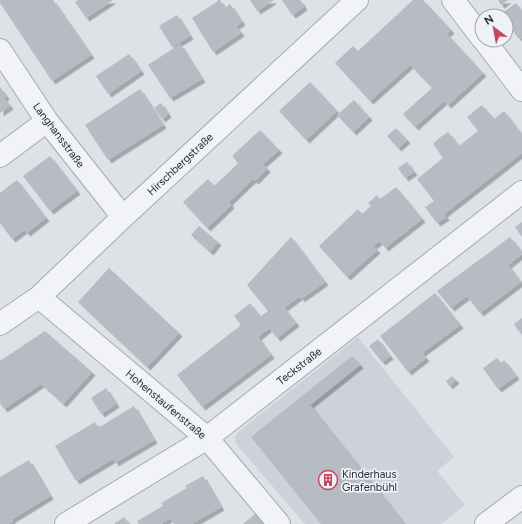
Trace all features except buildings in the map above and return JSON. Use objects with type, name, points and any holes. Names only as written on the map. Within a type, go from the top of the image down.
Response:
[{"type":"street","name":"Hirschbergstraße","points":[[0,324],[39,297],[357,0]]},
{"type":"street","points":[[453,0],[474,28]]},
{"type":"street","points":[[490,48],[522,90]]},
{"type":"street","name":"Langhansstraße","points":[[0,50],[47,121],[123,217]]},
{"type":"street","points":[[0,156],[47,121]]},
{"type":"street","name":"Teckstraße","points":[[66,524],[207,438],[522,192]]},
{"type":"street","name":"Hohenstaufenstraße","points":[[39,297],[207,438],[279,524]]},
{"type":"street","points":[[486,524],[522,497]]},
{"type":"shaded area","points":[[358,337],[454,457],[437,471],[465,505],[441,524],[305,524],[235,441],[235,436],[238,432]]},
{"type":"place","name":"Kinderhaus Grafenbühl","points":[[328,480]]}]
